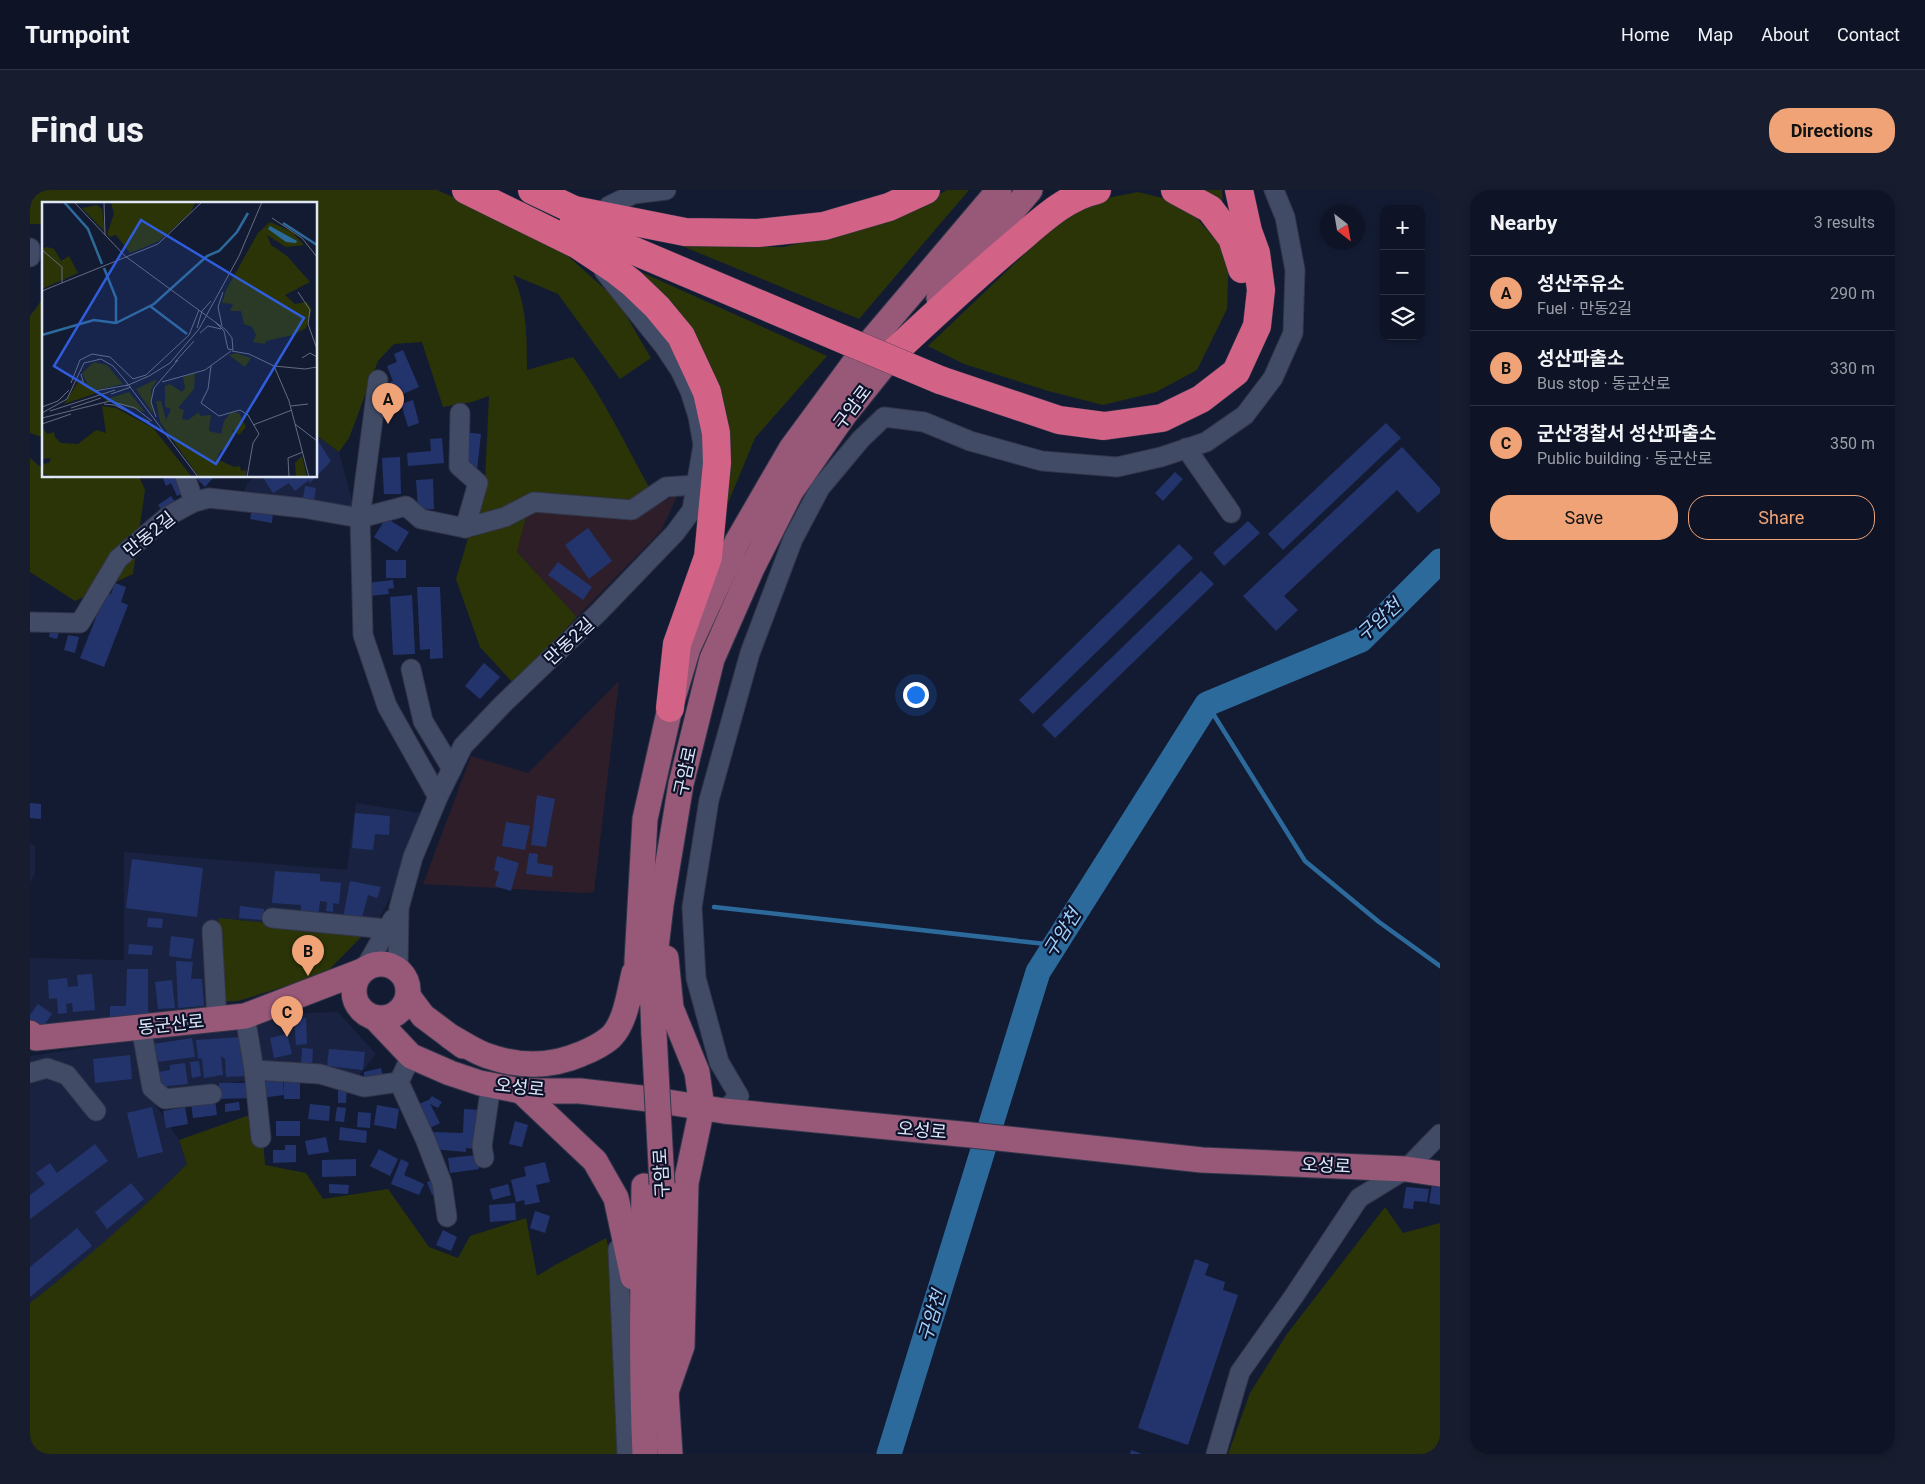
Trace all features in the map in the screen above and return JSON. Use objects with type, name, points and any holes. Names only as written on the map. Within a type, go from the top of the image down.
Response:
[{"type":"highway","points":[[466,190],[578,245],[614,268],[632,283],[657,307],[681,336],[707,392],[716,433],[717,463],[708,557],[677,644],[670,708]]},
{"type":"highway","points":[[494,190],[606,240],[943,374],[1002,402],[1059,420],[1104,426],[1162,418],[1201,399],[1236,372],[1257,326],[1261,290],[1256,254],[1248,231],[1239,190]]},
{"type":"highway","points":[[532,190],[851,336]]},
{"type":"highway","points":[[574,210],[685,232],[758,233],[824,226],[889,207],[926,190]]},
{"type":"highway","points":[[893,353],[991,263],[1050,213],[1081,193],[1097,190]]},
{"type":"highway","points":[[943,374],[1048,404],[1095,412],[1143,408],[1181,393],[1211,374],[1233,351],[1246,314],[1247,282],[1232,238],[1210,209],[1175,190]]},
{"type":"main road","name":"구암로","points":[[670,1454],[666,1392],[666,1329],[653,1185],[646,1035],[637,961],[646,819],[670,708],[688,648],[737,542],[791,450],[866,347],[999,190]]},
{"type":"main road","name":"구암로","points":[[646,1035],[662,905],[681,784],[712,659],[752,568],[791,491],[844,415],[893,353],[1030,190]]},
{"type":"main road","points":[[662,905],[671,1008],[713,1109],[686,1183],[682,1346],[666,1392]]},
{"type":"main road","points":[[451,1037],[487,1056],[519,1064],[554,1063],[577,1056],[611,1037],[622,1020],[637,961]]},
{"type":"main road","points":[[308,992],[342,998],[365,1010],[384,1018],[399,1011],[405,1004],[408,996],[408,986],[404,976],[398,969],[387,964],[376,964],[363,969],[356,978],[353,994],[365,1010],[411,1056],[423,1016]]},
{"type":"main road","name":"동군산로","points":[[32,1037],[245,1016],[363,969]]},
{"type":"main road","points":[[408,996],[423,1016],[490,1066],[512,1078],[580,1091]]},
{"type":"main road","name":"오성로","points":[[411,1056],[450,1073],[480,1083],[521,1091],[580,1091],[713,1109],[1202,1160],[1406,1169],[1440,1174]]},
{"type":"main road","points":[[521,1091],[594,1161],[616,1198],[642,1315]]},
{"type":"main road","name":"구암로","points":[[645,1454],[642,1315],[653,1185]]},
{"type":"street","points":[[609,206],[633,194],[666,190]]},
{"type":"street","points":[[713,1109],[739,1096],[719,1062],[696,978],[692,907],[709,800],[750,654],[793,539],[820,488],[861,439],[884,417],[924,422],[970,441],[1042,461],[1117,467],[1161,457],[1206,442],[1245,415],[1273,378],[1293,333],[1295,270],[1286,217],[1274,190]]},
{"type":"street","points":[[30,248],[30,257]]},
{"type":"street","name":"만동2길","points":[[399,908],[414,857],[438,797],[463,746],[503,704],[598,613],[675,533],[692,510],[702,445],[698,416],[690,391],[680,370],[664,346],[603,269],[583,256]]},
{"type":"street","points":[[378,380],[360,518],[363,635],[388,706],[438,797]]},
{"type":"street","points":[[460,413],[459,466],[478,483],[465,528]]},
{"type":"street","points":[[1186,448],[1231,513]]},
{"type":"street","points":[[186,478],[194,502]]},
{"type":"street","name":"만동2길","points":[[30,622],[80,623],[118,559],[168,516],[194,502],[209,498],[303,508],[360,518],[406,506],[421,519],[465,528],[505,517],[534,502],[632,510],[666,486],[696,485]]},
{"type":"street","points":[[411,669],[422,721],[452,769]]},
{"type":"street","points":[[363,969],[399,908]]},
{"type":"street","points":[[398,969],[399,908]]},
{"type":"street","points":[[272,918],[387,929]]},
{"type":"street","points":[[212,930],[217,1019]]},
{"type":"street","points":[[245,1016],[254,1070],[261,1138]]},
{"type":"street","points":[[141,1027],[152,1088],[165,1099],[212,1094]]},
{"type":"street","points":[[411,1056],[399,1082],[426,1141],[442,1183],[447,1217]]},
{"type":"street","points":[[30,1073],[46,1068],[67,1075],[96,1111]]},
{"type":"street","points":[[254,1070],[320,1074],[364,1087],[399,1082]]},
{"type":"street","points":[[484,1158],[482,1146],[492,1085]]},
{"type":"street","points":[[1216,1454],[1240,1372],[1294,1296],[1359,1198],[1406,1169],[1440,1134]]},
{"type":"street","points":[[616,1198],[627,1454]]},
{"type":"shaded area","points":[[318,436],[339,452],[354,508],[243,493],[248,482],[253,478],[318,478]]},
{"type":"shaded area","points":[[678,494],[661,531],[577,617],[517,552],[526,517],[541,511],[630,519]]},
{"type":"shaded area","points":[[619,681],[594,892],[423,884],[471,756],[528,773]]},
{"type":"shaded area","points":[[356,803],[420,813],[399,880],[380,917],[365,933],[219,918],[212,1013],[30,1028],[30,958],[124,960],[124,852],[347,870]]},
{"type":"shaded area","points":[[30,843],[35,846],[35,874],[30,883]]},
{"type":"shaded area","points":[[338,1012],[376,1054],[356,1079],[250,1080],[149,1095],[179,1140],[187,1164],[147,1204],[80,1264],[30,1303],[30,1056],[234,1025],[278,1014]]},
{"type":"green space","points":[[30,190],[437,190],[550,240],[617,300],[651,358],[620,379],[558,294],[513,275],[524,310],[527,370],[573,357],[604,405],[650,489],[630,519],[541,511],[526,517],[517,552],[577,617],[514,684],[480,647],[456,579],[485,481],[489,396],[472,402],[443,407],[422,342],[394,344],[378,361],[349,438],[339,452],[318,436],[318,202],[42,202],[42,224],[30,224]]},
{"type":"green space","points":[[947,190],[969,190],[859,319],[682,246],[784,247],[899,217]]},
{"type":"green space","points":[[1193,190],[1222,190],[1223,207]]},
{"type":"green space","points":[[1138,192],[1183,203],[1229,254],[1227,309],[1197,370],[1156,392],[1103,405],[1048,391],[964,364],[928,346],[1077,204]]},
{"type":"green space","points":[[621,263],[827,356],[755,438],[728,503],[726,412],[676,309]]},
{"type":"green space","points":[[42,300],[42,437],[30,433],[30,316]]},
{"type":"green space","points":[[30,458],[42,468],[42,478],[54,478],[56,480],[56,478],[140,478],[145,490],[133,574],[75,601],[30,572]]},
{"type":"green space","points":[[219,918],[365,933],[325,974],[238,1001],[212,1002],[209,962]]},
{"type":"green space","points":[[261,1111],[265,1165],[306,1173],[323,1199],[388,1189],[429,1247],[458,1258],[470,1236],[526,1218],[537,1276],[606,1238],[632,1334],[635,1454],[30,1454],[30,1303],[111,1236],[187,1164],[179,1140]]},
{"type":"green space","points":[[1385,1207],[1403,1233],[1440,1223],[1440,1454],[1228,1454],[1250,1393],[1287,1334]]},
{"type":"building","points":[[403,350],[419,387],[396,397],[390,382],[393,381],[387,366],[397,362],[394,354]]},
{"type":"building","points":[[413,400],[419,423],[408,427],[401,404]]},
{"type":"building","points":[[1386,423],[1401,438],[1283,550],[1268,534]]},
{"type":"building","points":[[463,432],[481,434],[477,470],[463,463]]},
{"type":"building","points":[[442,438],[444,463],[408,466],[407,453],[431,451],[430,439]]},
{"type":"building","points":[[318,441],[331,461],[318,475]]},
{"type":"building","points":[[1402,447],[1440,488],[1440,493],[1418,513],[1397,490],[1284,596],[1298,610],[1276,631],[1243,596]]},
{"type":"building","points":[[400,457],[401,494],[384,494],[382,458]]},
{"type":"building","points":[[1175,472],[1183,479],[1163,501],[1155,493]]},
{"type":"building","points":[[163,478],[180,478],[186,492],[177,496],[171,483],[166,486]]},
{"type":"building","points":[[196,478],[213,478],[205,487]]},
{"type":"building","points":[[263,478],[315,478],[310,483],[309,480],[295,491],[289,483],[273,493]]},
{"type":"building","points":[[433,479],[434,509],[418,510],[416,480]]},
{"type":"building","points":[[305,486],[316,488],[314,501],[303,499]]},
{"type":"building","points":[[171,496],[176,503],[163,512],[158,505]]},
{"type":"building","points":[[252,508],[273,511],[272,523],[250,519]]},
{"type":"building","points":[[386,518],[409,532],[397,552],[374,537]]},
{"type":"building","points":[[1248,521],[1260,533],[1224,566],[1213,553]]},
{"type":"building","points":[[588,528],[612,561],[589,579],[565,545]]},
{"type":"building","points":[[1179,544],[1193,558],[1033,714],[1019,700]]},
{"type":"building","points":[[386,560],[406,560],[406,578],[386,578]]},
{"type":"building","points":[[558,562],[592,587],[583,600],[548,575]]},
{"type":"building","points":[[1201,571],[1214,584],[1055,738],[1042,725]]},
{"type":"building","points":[[393,580],[394,588],[388,589],[389,594],[369,596],[367,583]]},
{"type":"building","points":[[115,583],[126,587],[121,602],[128,605],[104,667],[80,658],[106,592],[111,594]]},
{"type":"building","points":[[417,587],[440,587],[443,658],[430,659],[430,649],[420,650]]},
{"type":"building","points":[[412,595],[415,654],[393,655],[390,597]]},
{"type":"building","points":[[51,626],[60,628],[57,639],[49,637]]},
{"type":"building","points":[[68,635],[79,637],[75,653],[64,650]]},
{"type":"building","points":[[484,663],[500,677],[480,699],[465,686]]},
{"type":"building","points":[[537,795],[555,799],[546,847],[531,845]]},
{"type":"building","points":[[30,803],[41,804],[41,819],[30,818]]},
{"type":"building","points":[[355,813],[390,816],[389,835],[375,834],[373,850],[352,848]]},
{"type":"building","points":[[506,822],[530,826],[525,850],[502,846]]},
{"type":"building","points":[[529,853],[538,854],[537,863],[553,866],[552,877],[526,874]]},
{"type":"building","points":[[497,856],[519,863],[511,891],[495,886],[499,872],[494,870]]},
{"type":"building","points":[[132,859],[203,868],[197,917],[126,908]]},
{"type":"building","points":[[275,871],[320,874],[320,881],[341,883],[339,904],[333,903],[333,912],[326,911],[327,902],[320,901],[318,919],[300,918],[301,905],[272,903]]},
{"type":"building","points":[[350,881],[381,887],[377,898],[368,895],[361,921],[343,918]]},
{"type":"building","points":[[240,906],[264,909],[263,920],[239,918]]},
{"type":"building","points":[[148,918],[163,919],[162,928],[147,927]]},
{"type":"building","points":[[171,936],[194,939],[191,959],[169,956]]},
{"type":"building","points":[[129,944],[153,946],[152,955],[128,954]]},
{"type":"building","points":[[176,961],[193,962],[191,979],[202,979],[204,1006],[178,1008]]},
{"type":"building","points":[[127,969],[148,969],[148,1018],[110,1018],[110,1006],[126,1006]]},
{"type":"building","points":[[92,974],[95,1010],[73,1012],[72,1003],[66,1004],[67,1013],[58,1014],[57,998],[49,999],[48,980],[67,978],[68,987],[78,986],[77,975]]},
{"type":"building","points":[[172,980],[175,1008],[158,1009],[155,982]]},
{"type":"building","points":[[38,1004],[52,1014],[41,1029],[30,1021],[30,1015]]},
{"type":"building","points":[[294,1018],[306,1018],[307,1044],[296,1045]]},
{"type":"building","points":[[287,1034],[292,1054],[274,1058],[270,1038]]},
{"type":"building","points":[[240,1037],[241,1058],[247,1057],[248,1076],[226,1077],[225,1059],[221,1056],[223,1075],[204,1078],[202,1059],[198,1058],[196,1040]]},
{"type":"building","points":[[192,1038],[195,1057],[149,1063],[147,1045]]},
{"type":"building","points":[[302,1048],[313,1049],[312,1067],[301,1066]]},
{"type":"building","points":[[329,1049],[365,1052],[363,1070],[327,1066]]},
{"type":"building","points":[[130,1055],[132,1079],[95,1083],[93,1059]]},
{"type":"building","points":[[199,1061],[201,1076],[192,1078],[190,1062]]},
{"type":"building","points":[[185,1063],[188,1084],[160,1087],[159,1072],[170,1070],[170,1065]]},
{"type":"building","points":[[381,1068],[383,1077],[364,1080],[364,1072]]},
{"type":"building","points":[[300,1077],[300,1099],[284,1099],[284,1078]]},
{"type":"building","points":[[283,1079],[284,1095],[260,1098],[259,1082]]},
{"type":"building","points":[[219,1083],[250,1083],[250,1098],[219,1099]]},
{"type":"building","points":[[338,1086],[347,1086],[346,1103],[338,1103]]},
{"type":"building","points":[[432,1096],[442,1102],[438,1108],[430,1104],[440,1123],[426,1130],[413,1107],[428,1101]]},
{"type":"building","points":[[215,1100],[217,1115],[193,1118],[191,1103]]},
{"type":"building","points":[[239,1102],[240,1110],[225,1112],[225,1104]]},
{"type":"building","points":[[310,1104],[330,1106],[329,1121],[308,1119]]},
{"type":"building","points":[[377,1105],[399,1109],[396,1129],[374,1125]]},
{"type":"building","points":[[152,1107],[163,1152],[138,1158],[127,1113]]},
{"type":"building","points":[[185,1107],[188,1124],[166,1128],[163,1111]]},
{"type":"building","points":[[337,1107],[346,1108],[344,1122],[335,1121]]},
{"type":"building","points":[[464,1109],[479,1110],[476,1149],[466,1148],[466,1152],[432,1149],[433,1132],[463,1133]]},
{"type":"building","points":[[358,1112],[371,1113],[370,1128],[357,1127]]},
{"type":"building","points":[[276,1121],[300,1121],[300,1136],[276,1136]]},
{"type":"building","points":[[515,1121],[528,1125],[522,1147],[509,1144]]},
{"type":"building","points":[[340,1127],[367,1131],[366,1143],[339,1140]]},
{"type":"building","points":[[326,1137],[329,1152],[308,1155],[305,1141]]},
{"type":"building","points":[[95,1144],[108,1161],[30,1219],[30,1195],[45,1184],[36,1173],[50,1163],[57,1173]]},
{"type":"building","points":[[285,1145],[296,1145],[296,1162],[273,1163],[273,1150],[285,1150]]},
{"type":"building","points":[[379,1149],[398,1159],[390,1176],[370,1166]]},
{"type":"building","points":[[477,1155],[479,1169],[450,1173],[448,1158]]},
{"type":"building","points":[[356,1159],[356,1176],[322,1177],[322,1160]]},
{"type":"building","points":[[401,1159],[409,1163],[404,1175],[424,1184],[419,1195],[391,1184]]},
{"type":"building","points":[[545,1162],[550,1182],[536,1185],[540,1202],[525,1205],[524,1200],[516,1202],[511,1180],[526,1176],[524,1167]]},
{"type":"building","points":[[436,1179],[441,1191],[432,1195],[427,1182]]},
{"type":"building","points":[[131,1183],[144,1199],[107,1229],[95,1212]]},
{"type":"building","points":[[329,1184],[349,1185],[348,1194],[329,1193]]},
{"type":"building","points":[[508,1184],[511,1195],[493,1200],[490,1189]]},
{"type":"building","points":[[1432,1185],[1440,1187],[1440,1205],[1429,1203]]},
{"type":"building","points":[[1406,1187],[1429,1189],[1427,1202],[1414,1201],[1413,1209],[1403,1208]]},
{"type":"building","points":[[515,1203],[516,1220],[490,1222],[489,1205]]},
{"type":"building","points":[[535,1211],[550,1216],[545,1233],[530,1228]]},
{"type":"building","points":[[77,1228],[92,1246],[30,1297],[30,1267]]},
{"type":"building","points":[[443,1230],[457,1237],[451,1251],[436,1245]]},
{"type":"building","points":[[1195,1259],[1209,1264],[1205,1275],[1225,1282],[1223,1290],[1238,1295],[1188,1445],[1138,1428]]},
{"type":"building","points":[[1131,1450],[1142,1454],[1130,1454]]},
{"type":"waterway","name":"구암천","points":[[889,1454],[1038,972],[1207,704],[1361,640],[1440,561]]},
{"type":"waterway","points":[[1207,704],[1305,861],[1379,922],[1440,966]]},
{"type":"waterway","points":[[714,907],[1055,945]]},
{"type":"place","name":"성산주유소","points":[[388,424]]},
{"type":"place","name":"성산파출소","points":[[308,976]]},
{"type":"place","name":"군산경찰서 성산파출소","points":[[287,1037]]}]
